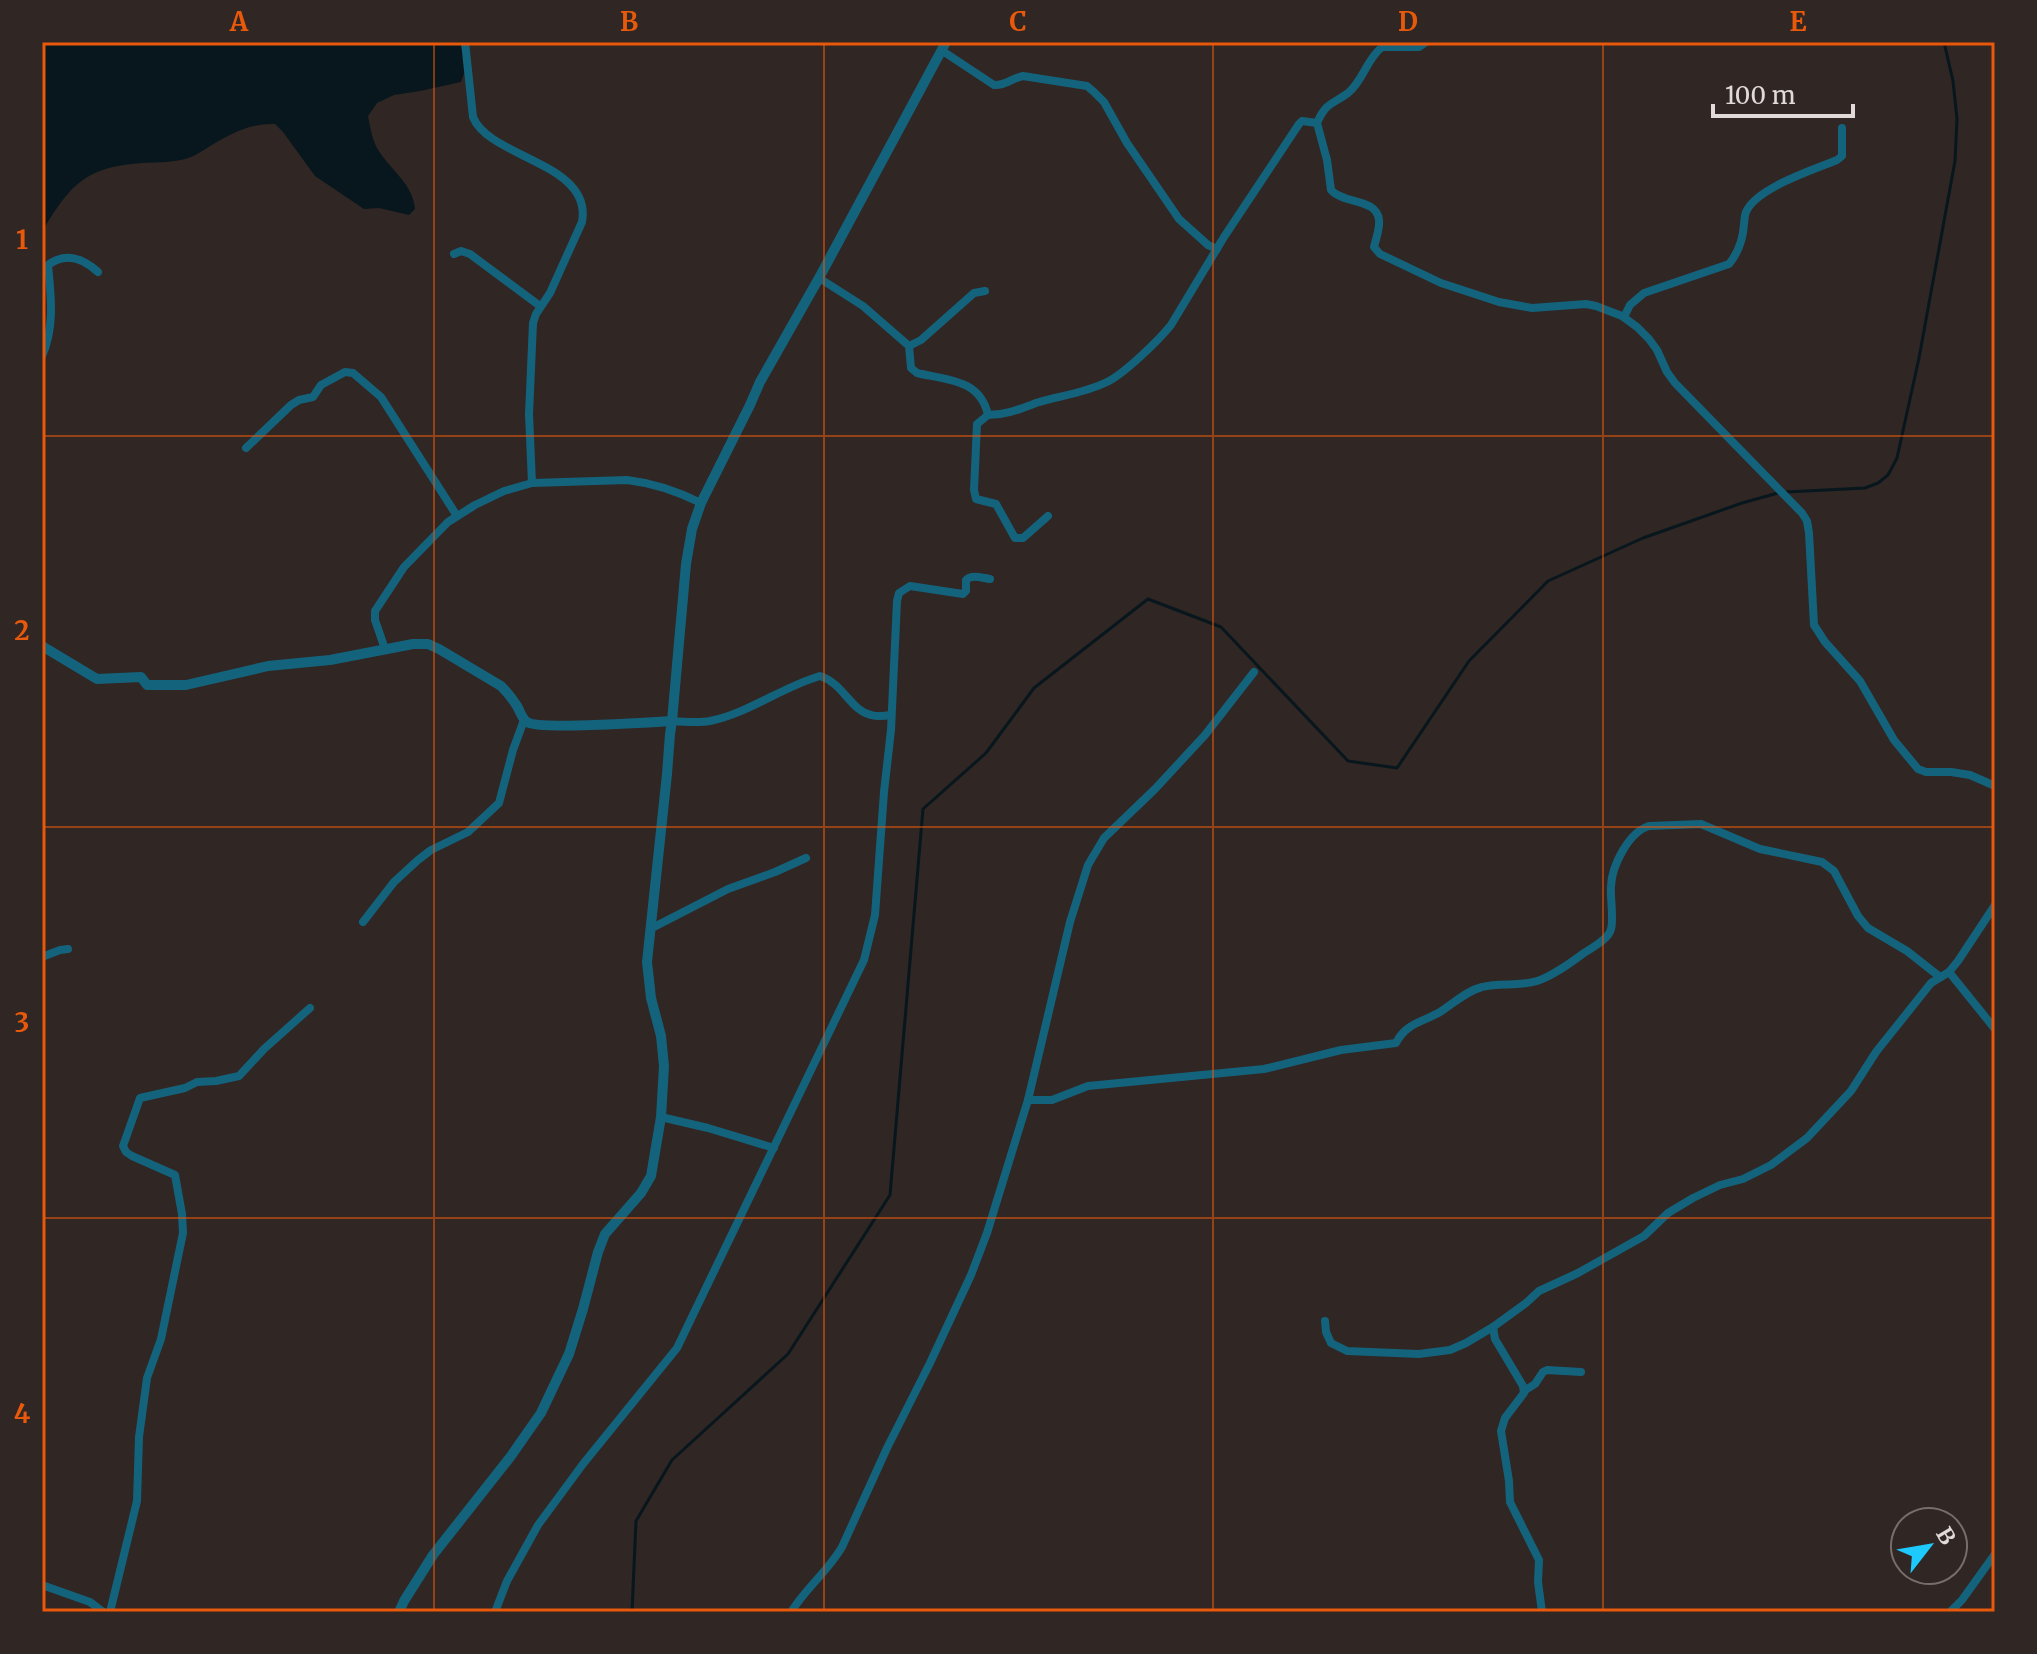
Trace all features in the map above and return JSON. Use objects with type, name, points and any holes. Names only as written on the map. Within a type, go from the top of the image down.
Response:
[{"type":"street","points":[[465,42],[473,117],[479,129],[551,171],[576,191],[582,203],[582,222],[550,293],[534,318],[529,414],[532,483]]},
{"type":"street","points":[[1426,42],[1419,47],[1382,47],[1369,59],[1348,92],[1322,111],[1317,123],[1331,190],[1339,197],[1371,207],[1378,214],[1379,227],[1374,247],[1380,254],[1441,283],[1499,302],[1532,308],[1586,304],[1624,317],[1637,327],[1657,350],[1675,383],[1799,508],[1807,521],[1814,625],[1860,681],[1894,740],[1918,769],[1970,775],[1995,786]]},
{"type":"street","points":[[399,1612],[433,1555],[541,1413],[569,1354],[605,1234],[641,1193],[651,1176],[661,1117],[664,1053],[651,998],[648,968],[686,564],[692,529],[701,503],[760,382],[944,46],[994,85],[1001,86],[1015,77],[1023,76],[1087,86],[1104,102],[1127,143],[1179,219],[1208,245],[1217,249]]},
{"type":"street","points":[[1048,516],[1023,538],[1015,538],[996,504],[976,499],[977,424],[988,415],[1009,413],[1104,384],[1116,377],[1171,325],[1299,124],[1306,120],[1317,123]]},
{"type":"street","points":[[1624,317],[1630,305],[1644,293],[1729,264],[1738,254],[1744,214],[1753,201],[1775,187],[1842,156],[1842,128]]},
{"type":"street","points":[[454,254],[461,251],[470,254],[540,306]]},
{"type":"street","points":[[42,356],[51,318],[48,265],[71,258],[88,262],[98,272]]},
{"type":"street","points":[[819,278],[863,306],[909,346],[914,371],[967,384],[976,391],[988,415]]},
{"type":"street","points":[[909,346],[921,340],[974,293],[985,291]]},
{"type":"street","points":[[246,448],[291,405],[313,397],[321,385],[345,372],[353,373],[381,397],[457,516]]},
{"type":"street","points":[[385,649],[375,620],[379,602],[422,547],[448,522],[504,491],[532,483],[627,480],[672,490],[701,503]]},
{"type":"street","points":[[495,1612],[507,1581],[538,1525],[677,1348],[864,960],[875,915],[899,593],[910,586],[963,594],[966,580],[971,576],[990,579]]},
{"type":"street","points":[[42,646],[97,679],[141,677],[147,685],[167,686],[268,666],[330,660],[413,644],[428,644],[501,686],[510,695],[524,720],[543,726],[711,721],[820,676],[837,684],[850,700],[869,715],[891,715]]},
{"type":"street","points":[[791,1612],[842,1547],[971,1275],[1028,1100],[1070,922],[1088,865],[1104,838],[1205,735],[1254,672]]},
{"type":"street","points":[[363,922],[394,882],[418,860],[468,832],[499,803],[524,720]]},
{"type":"street","points":[[1028,1100],[1056,1099],[1088,1086],[1247,1072],[1341,1050],[1396,1043],[1404,1031],[1437,1014],[1472,990],[1531,983],[1545,978],[1610,933],[1613,871],[1633,837],[1649,826],[1701,824],[1760,849],[1822,862],[1834,871],[1858,916],[1868,928],[1945,974],[1995,1029]]},
{"type":"street","points":[[652,928],[728,889],[806,858]]},
{"type":"street","points":[[1325,1321],[1328,1339],[1333,1345],[1347,1351],[1419,1354],[1450,1350],[1493,1327],[1539,1291],[1644,1236],[1668,1213],[1693,1198],[1759,1172],[1800,1144],[1851,1091],[1876,1052],[1931,983],[1945,974],[1995,905]]},
{"type":"street","points":[[42,957],[68,949]]},
{"type":"street","points":[[110,1612],[137,1501],[139,1437],[147,1378],[161,1339],[183,1225],[175,1175],[126,1152],[123,1146],[140,1098],[185,1088],[197,1082],[239,1076],[310,1008]]},
{"type":"street","points":[[661,1117],[774,1148]]},
{"type":"street","points":[[1493,1327],[1495,1339],[1524,1391]]},
{"type":"street","points":[[1542,1612],[1539,1560],[1510,1502],[1501,1431],[1505,1418],[1524,1391],[1535,1384],[1543,1372],[1581,1372]]},
{"type":"street","points":[[1950,1612],[1995,1554]]},
{"type":"street","points":[[42,1585],[90,1602],[103,1612]]},
{"type":"shaded area","points":[[42,42],[461,42],[465,71],[461,82],[394,95],[377,103],[368,116],[377,148],[410,191],[415,209],[409,215],[379,208],[364,209],[315,176],[283,132],[275,124],[265,124],[239,131],[185,159],[122,165],[93,174],[81,181],[61,202],[42,232]]},
{"type":"waterway","points":[[1786,492],[1865,488],[1888,475],[1897,458],[1919,358],[1955,161],[1957,119],[1944,42]]},
{"type":"waterway","points":[[632,1612],[636,1521],[672,1460],[788,1354],[890,1195],[923,809],[986,753],[1034,688],[1148,599],[1221,627],[1348,761],[1397,768],[1469,661],[1548,581],[1643,538],[1778,493]]}]
